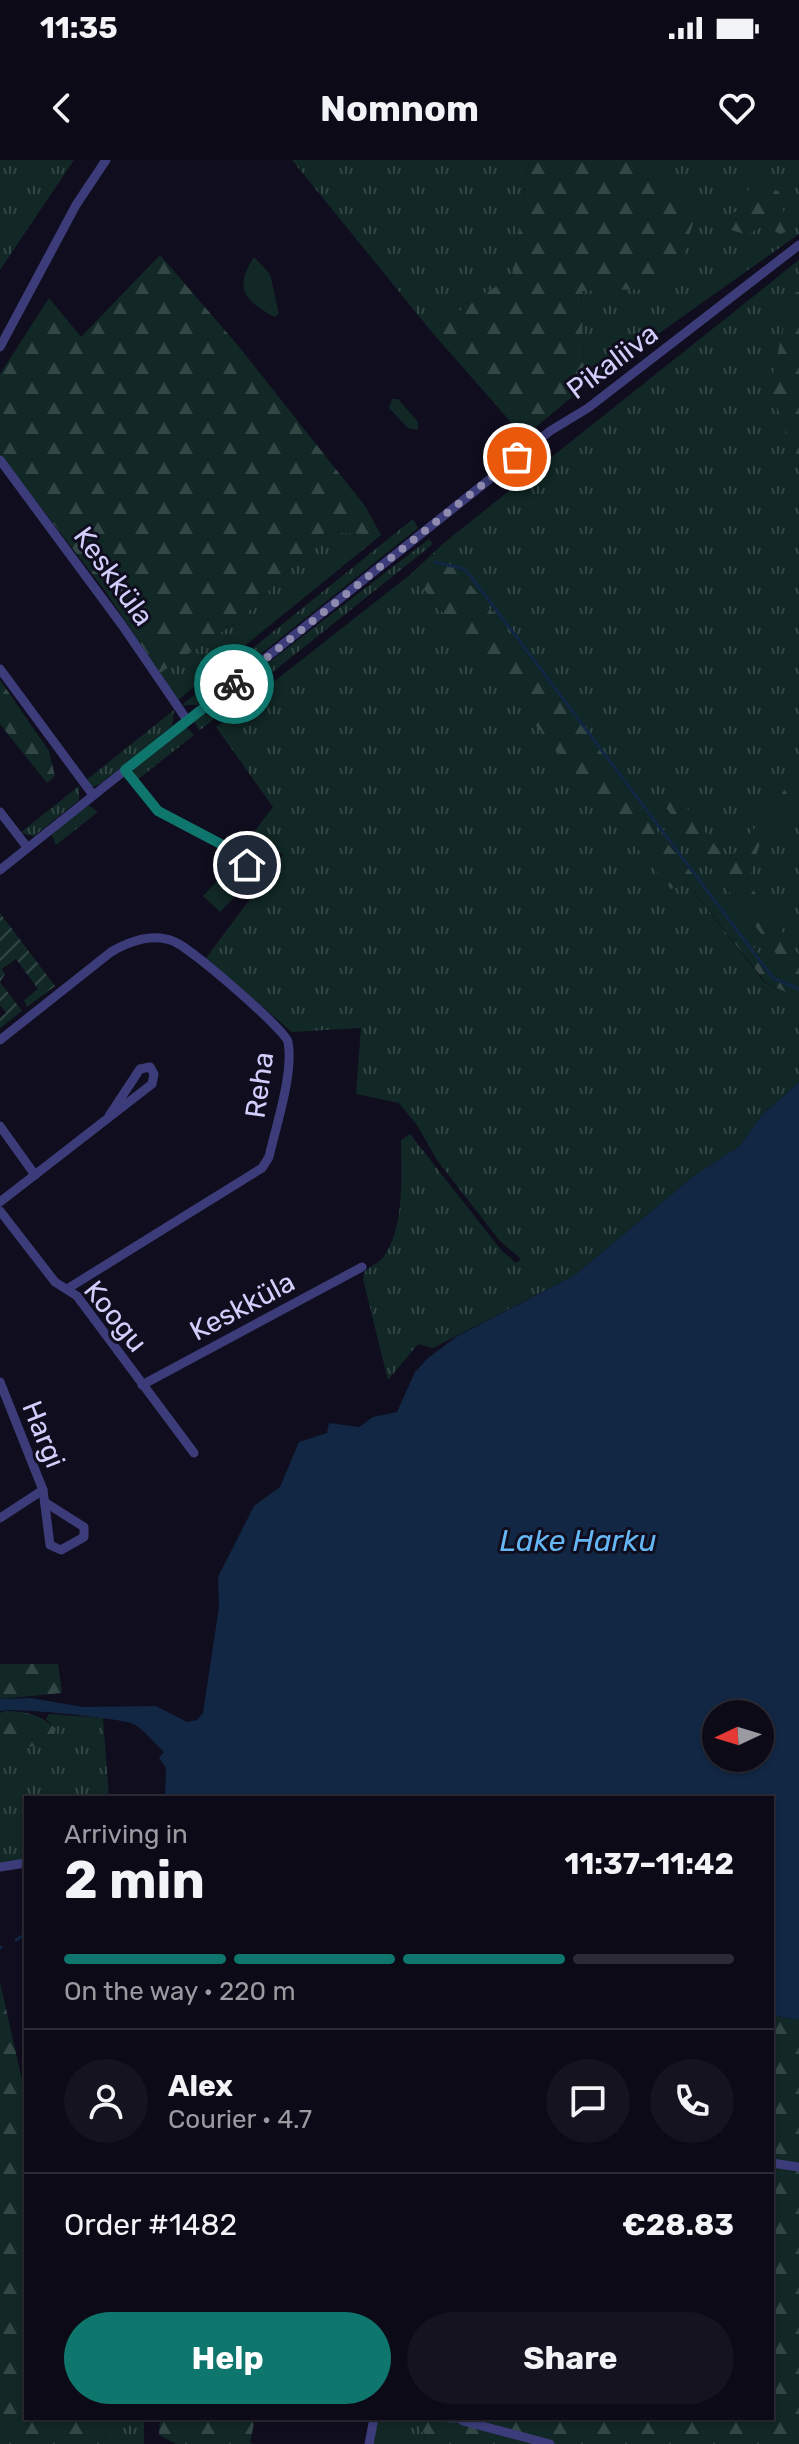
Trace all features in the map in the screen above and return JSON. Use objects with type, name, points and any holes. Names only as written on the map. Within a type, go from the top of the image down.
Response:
[{"type":"street","points":[[0,347],[76,205],[106,160]]},
{"type":"street","name":"Pikaliiva","points":[[0,870],[550,431],[588,408],[799,245]]},
{"type":"street","name":"Keskküla","points":[[0,460],[114,613],[187,720]]},
{"type":"street","points":[[0,669],[93,795]]},
{"type":"street","points":[[125,770],[158,811],[234,851],[247,865]]},
{"type":"street","points":[[0,812],[27,847]]},
{"type":"street","name":"Reha","points":[[0,1040],[111,952],[129,942],[154,937],[175,942],[200,961],[275,1022],[288,1043],[288,1067],[269,1157],[262,1168],[67,1289]]},
{"type":"street","points":[[0,1202],[152,1084],[154,1074],[150,1067],[140,1069],[109,1116]]},
{"type":"street","points":[[0,1126],[35,1175]]},
{"type":"street","name":"Koogu","points":[[0,1211],[55,1282],[77,1296],[194,1453]]},
{"type":"street","name":"Keskküla","points":[[142,1385],[362,1267]]},
{"type":"street","name":"Hargi","points":[[0,1382],[43,1490],[50,1545],[61,1550],[84,1537],[84,1527],[46,1503]]},
{"type":"street","points":[[0,1518],[43,1490]]},
{"type":"street","points":[[0,1867],[24,1863]]},
{"type":"street","points":[[774,2163],[799,2167]]},
{"type":"street","points":[[369,2444],[374,2420]]},
{"type":"street","points":[[466,2420],[550,2444]]},
{"type":"green space","points":[[0,160],[74,160],[0,270]]},
{"type":"green space","points":[[292,160],[529,160],[512,275],[431,331]]},
{"type":"green space","points":[[529,160],[639,160],[649,178],[680,190],[695,217],[683,254],[648,289],[581,291],[585,386],[524,437],[431,331],[512,275]]},
{"type":"green space","points":[[639,160],[799,160],[799,234],[585,386],[581,290],[648,289],[680,190],[649,178]]},
{"type":"green space","points":[[749,186],[771,187],[779,192],[788,231],[780,234],[764,225],[747,235],[728,229],[727,215],[746,208]]},
{"type":"green space","points":[[160,255],[240,348],[365,506],[381,535],[325,532],[242,618],[160,673],[106,592],[0,454],[0,374],[49,298],[81,337]]},
{"type":"green space","points":[[254,257],[270,274],[279,314],[274,317],[245,293],[244,278]]},
{"type":"green space","points":[[799,260],[799,292],[792,292],[788,440],[799,458],[799,780],[793,780],[728,862],[668,784],[663,804],[780,959],[771,969],[646,818],[597,742],[465,578],[445,542]]},
{"type":"green space","points":[[792,292],[799,292],[799,458],[788,440],[770,386]]},
{"type":"green space","points":[[392,399],[398,399],[418,422],[418,430],[408,428],[389,408]]},
{"type":"green space","points":[[413,519],[418,528],[197,705],[182,705]]},
{"type":"green space","points":[[325,532],[381,535],[178,700],[160,673],[242,618]]},
{"type":"green space","points":[[429,539],[433,544],[199,731],[194,720]]},
{"type":"green space","points":[[445,542],[465,578],[597,742],[646,818],[771,968],[780,959],[663,804],[668,783],[728,862],[793,779],[799,780],[799,793],[760,844],[747,881],[799,956],[799,998],[766,983],[685,880],[671,889],[411,574]]},
{"type":"green space","points":[[411,574],[671,888],[684,879],[765,983],[799,998],[799,1082],[762,1115],[740,1146],[695,1175],[575,1275],[433,1348],[418,1344],[388,1380],[363,1279],[365,1271],[385,1255],[396,1229],[401,1140],[410,1134],[501,1250],[516,1263],[521,1259],[500,1241],[437,1160],[417,1125],[399,1103],[356,1094],[361,1028],[292,1032],[206,958],[283,855],[254,832],[273,807],[216,727]]},
{"type":"green space","points":[[0,680],[49,751],[55,776],[47,783],[0,724]]},
{"type":"green space","points":[[174,710],[172,726],[100,784],[92,787],[85,781]]},
{"type":"green space","points":[[186,727],[194,735],[137,780],[133,770]]},
{"type":"green space","points":[[79,786],[79,800],[34,836],[20,833]]},
{"type":"green space","points":[[799,793],[799,956],[747,881],[760,844]]},
{"type":"green space","points":[[88,805],[98,812],[56,845],[51,834]]},
{"type":"green space","points":[[235,862],[252,878],[220,912],[203,896]]},
{"type":"green space","points":[[0,913],[55,986],[27,1007],[24,1000],[38,989],[16,959],[2,969],[5,974],[0,982]]},
{"type":"green space","points":[[0,982],[22,1011],[0,1028],[0,1018],[6,1013],[0,1005]]},
{"type":"green space","points":[[0,1664],[58,1664],[62,1693],[0,1699]]},
{"type":"green space","points":[[0,1713],[26,1713],[45,1720],[56,1729],[52,1741],[0,1755]]},
{"type":"green space","points":[[49,1714],[103,1718],[109,1796],[24,1796],[24,1859],[0,1864],[0,1755],[52,1741],[56,1729],[46,1719]]},
{"type":"green space","points":[[0,1982],[24,2089],[24,2420],[101,2420],[107,2444],[0,2444]]},
{"type":"green space","points":[[774,2015],[799,2020],[799,2444],[425,2444],[426,2436],[414,2420],[774,2420]]},
{"type":"green space","points":[[101,2420],[144,2420],[144,2444],[107,2444]]},
{"type":"green space","points":[[160,2420],[255,2420],[250,2443],[255,2444],[176,2444],[159,2435]]},
{"type":"green space","points":[[378,2420],[414,2420],[426,2437],[425,2444],[373,2444]]},
{"type":"water","name":"Lake Harku","points":[[799,1082],[799,2020],[774,2015],[774,1796],[165,1796],[166,1768],[159,1758],[164,1752],[135,1725],[65,1714],[0,1711],[0,1699],[31,1698],[83,1707],[156,1706],[187,1722],[197,1720],[203,1713],[219,1607],[218,1577],[254,1506],[280,1487],[299,1442],[327,1433],[329,1423],[359,1427],[373,1417],[397,1412],[415,1372],[428,1358],[456,1337],[575,1275],[695,1175],[740,1146],[762,1115]]},
{"type":"waterway","points":[[435,562],[464,569],[472,578],[773,978],[799,989]]},
{"type":"waterway","points":[[16,1940],[24,1935]]},
{"type":"way so far","points":[[234,684],[399,550],[440,522],[517,457]]},
{"type":"route","points":[[234,684],[125,770],[158,811],[234,851],[247,865]]}]
